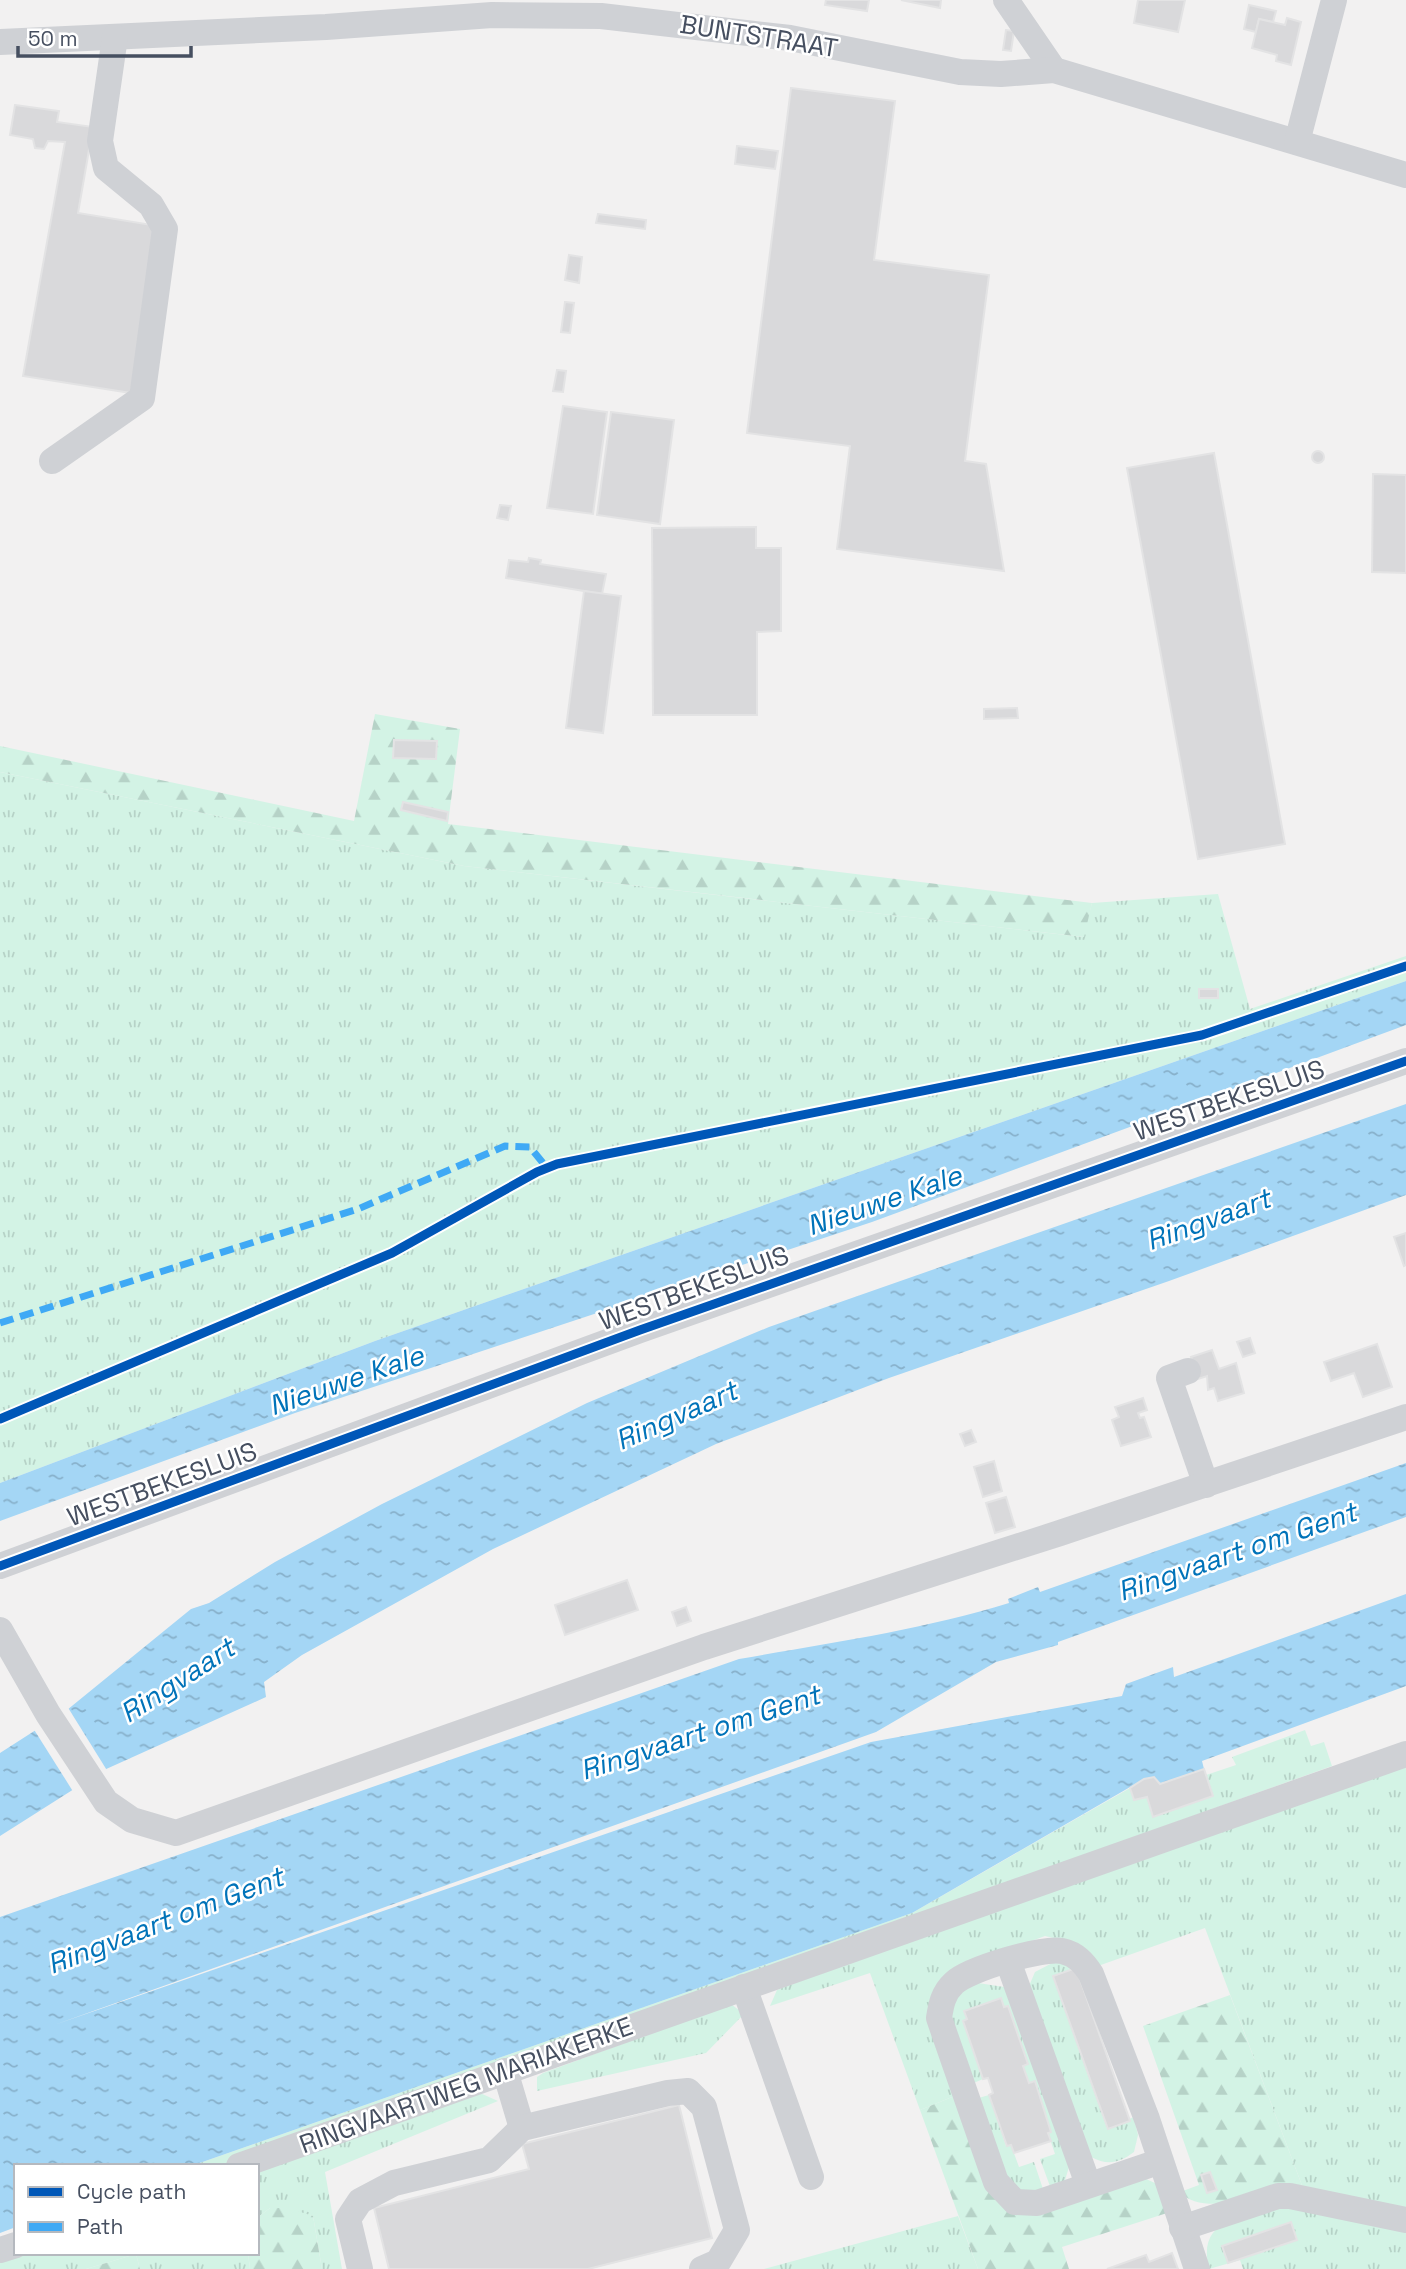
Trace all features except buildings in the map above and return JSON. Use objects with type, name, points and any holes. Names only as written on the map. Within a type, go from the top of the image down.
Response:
[{"type":"street","points":[[1006,0],[1054,70]]},
{"type":"street","points":[[1297,142],[1334,0]]},
{"type":"street","name":"BUNTSTRAAT","points":[[0,42],[326,27],[492,15],[601,16],[790,38],[960,72],[1001,74],[1054,70],[1406,175]]},
{"type":"street","points":[[52,461],[142,398],[144,385],[165,229],[151,205],[106,168],[100,141],[115,37]]},
{"type":"street","name":"WESTBEKESLUIS","points":[[0,1566],[678,1316],[1406,1061]]},
{"type":"street","points":[[1188,1371],[1169,1378],[1163,1398],[1206,1485]]},
{"type":"street","points":[[0,1630],[48,1714],[106,1802],[132,1820],[176,1833],[704,1647],[1206,1485],[1406,1417]]},
{"type":"street","name":"RINGVAARTWEG MARIAKERKE","points":[[245,2164],[1406,1754]]},
{"type":"street","points":[[1161,2161],[1037,2203],[1015,2202],[996,2182],[939,2018],[942,1999],[954,1982],[1036,1952],[1062,1951],[1082,1960],[1091,1974],[1161,2161],[1197,2269]]},
{"type":"street","points":[[1008,1961],[1088,2185]]},
{"type":"street","points":[[744,1987],[811,2178]]},
{"type":"street","points":[[505,2071],[522,2128]]},
{"type":"street","points":[[360,2269],[348,2219],[360,2201],[394,2183],[489,2160],[522,2128],[612,2105],[688,2091],[704,2107],[737,2230],[718,2262],[702,2269]]},
{"type":"street","points":[[1182,2228],[1278,2196],[1318,2200],[1406,2220]]},
{"type":"green space","points":[[375,714],[460,729],[448,824],[1092,903],[1084,937],[464,866],[0,772],[0,746],[354,821]]},
{"type":"green space","points":[[0,772],[464,866],[1083,937],[1092,903],[1218,894],[1250,1009],[1406,956],[1406,981],[375,1341],[0,1483]]},
{"type":"green space","points":[[1305,1730],[1311,1746],[1324,1742],[1332,1766],[224,2164],[197,2164],[912,1913],[1130,1788],[1134,1799],[1147,1797],[1154,1817],[1212,1796],[1206,1775],[1236,1765],[1232,1757]]},
{"type":"green space","points":[[1406,1766],[1406,2213],[1303,2188],[1205,1928],[1098,1966],[1070,1942],[1045,1936],[961,1967],[949,1975],[957,2095],[920,2110],[870,1973],[770,2006],[777,1990],[830,1969]]},
{"type":"green space","points":[[1056,1961],[1079,1968],[1053,1977],[1107,2128],[1134,2117],[1138,2135],[1134,2152],[1118,2161],[1103,2162],[1091,2157],[1029,1986],[1035,1972]]},
{"type":"green space","points":[[978,1983],[1004,1987],[1070,2164],[1065,2180],[1051,2189],[1040,2159],[1055,2154],[1048,2133],[1051,2131],[1035,2082],[1029,2083],[1023,2066],[1028,2064],[1008,2006],[1004,2007],[1000,1998],[964,2011],[967,2019],[964,2021],[983,2079],[969,2085],[948,2021],[958,1993]]},
{"type":"green space","points":[[1230,1995],[1303,2188],[1238,2202],[1204,2203],[1190,2200],[1180,2192],[1199,2185],[1143,2026]]},
{"type":"green space","points":[[731,2004],[744,2014],[706,2053],[537,2091],[537,2077],[543,2073]]},
{"type":"green space","points":[[480,2093],[498,2101],[325,2172],[342,2269],[322,2269],[313,2216],[270,2208],[259,2216],[259,2171]]},
{"type":"green space","points":[[957,2095],[998,2199],[1144,2178],[1157,2184],[1167,2213],[1062,2247],[1069,2269],[978,2269],[920,2110]]},
{"type":"green space","points":[[989,2095],[1006,2146],[1011,2145],[1019,2167],[1034,2162],[1044,2192],[1013,2189],[975,2099]]},
{"type":"green space","points":[[1275,2205],[1406,2229],[1406,2269],[1243,2269],[1240,2260],[1209,2269],[1209,2240],[1215,2231],[1235,2218]]},
{"type":"green space","points":[[270,2208],[288,2208],[313,2216],[322,2269],[250,2269],[248,2255],[259,2255],[259,2216]]},
{"type":"green space","points":[[958,2216],[978,2269],[764,2269]]},
{"type":"green space","points":[[16,2255],[133,2255],[86,2269],[0,2269],[0,2261]]},
{"type":"green space","points":[[136,2255],[248,2255],[250,2269],[140,2269]]},
{"type":"green space","points":[[136,2255],[140,2269],[86,2269]]},
{"type":"water","name":"Nieuwe Kale","points":[[1406,981],[1406,1025],[872,1222],[295,1413],[0,1521],[0,1483],[375,1341]]},
{"type":"water","name":"Ringvaart","points":[[1406,1104],[1406,1195],[889,1378],[716,1444],[493,1549],[302,1655],[264,1682],[266,1697],[104,1770],[0,1836],[0,1753],[67,1710],[191,1609],[209,1603],[275,1562],[382,1504],[587,1403],[769,1327]]},
{"type":"water","name":"Ringvaart om Gent","points":[[1406,1463],[1406,1517],[1058,1642],[1058,1645],[996,1662],[876,1732],[54,2025],[871,1742],[1122,1696],[1126,1684],[1173,1667],[1174,1677],[1406,1594],[1406,1686],[1202,1761],[1204,1769],[1160,1784],[1154,1777],[1144,1779],[912,1913],[197,2164],[14,2164],[14,2228],[0,2233],[0,1917],[739,1659],[909,1628],[1009,1603],[1008,1599],[1038,1587],[1040,1592]]},
{"type":"pier","points":[[67,1706],[108,1772],[74,1793],[33,1728]]},
{"type":"marked path","points":[[0,1323],[358,1209],[505,1146],[530,1147],[547,1168]]},
{"type":"cycle path","points":[[0,1419],[392,1253],[537,1172],[557,1164],[1202,1035],[1406,966]]},
{"type":"cycle path","points":[[0,1566],[640,1330],[1406,1061]]}]
